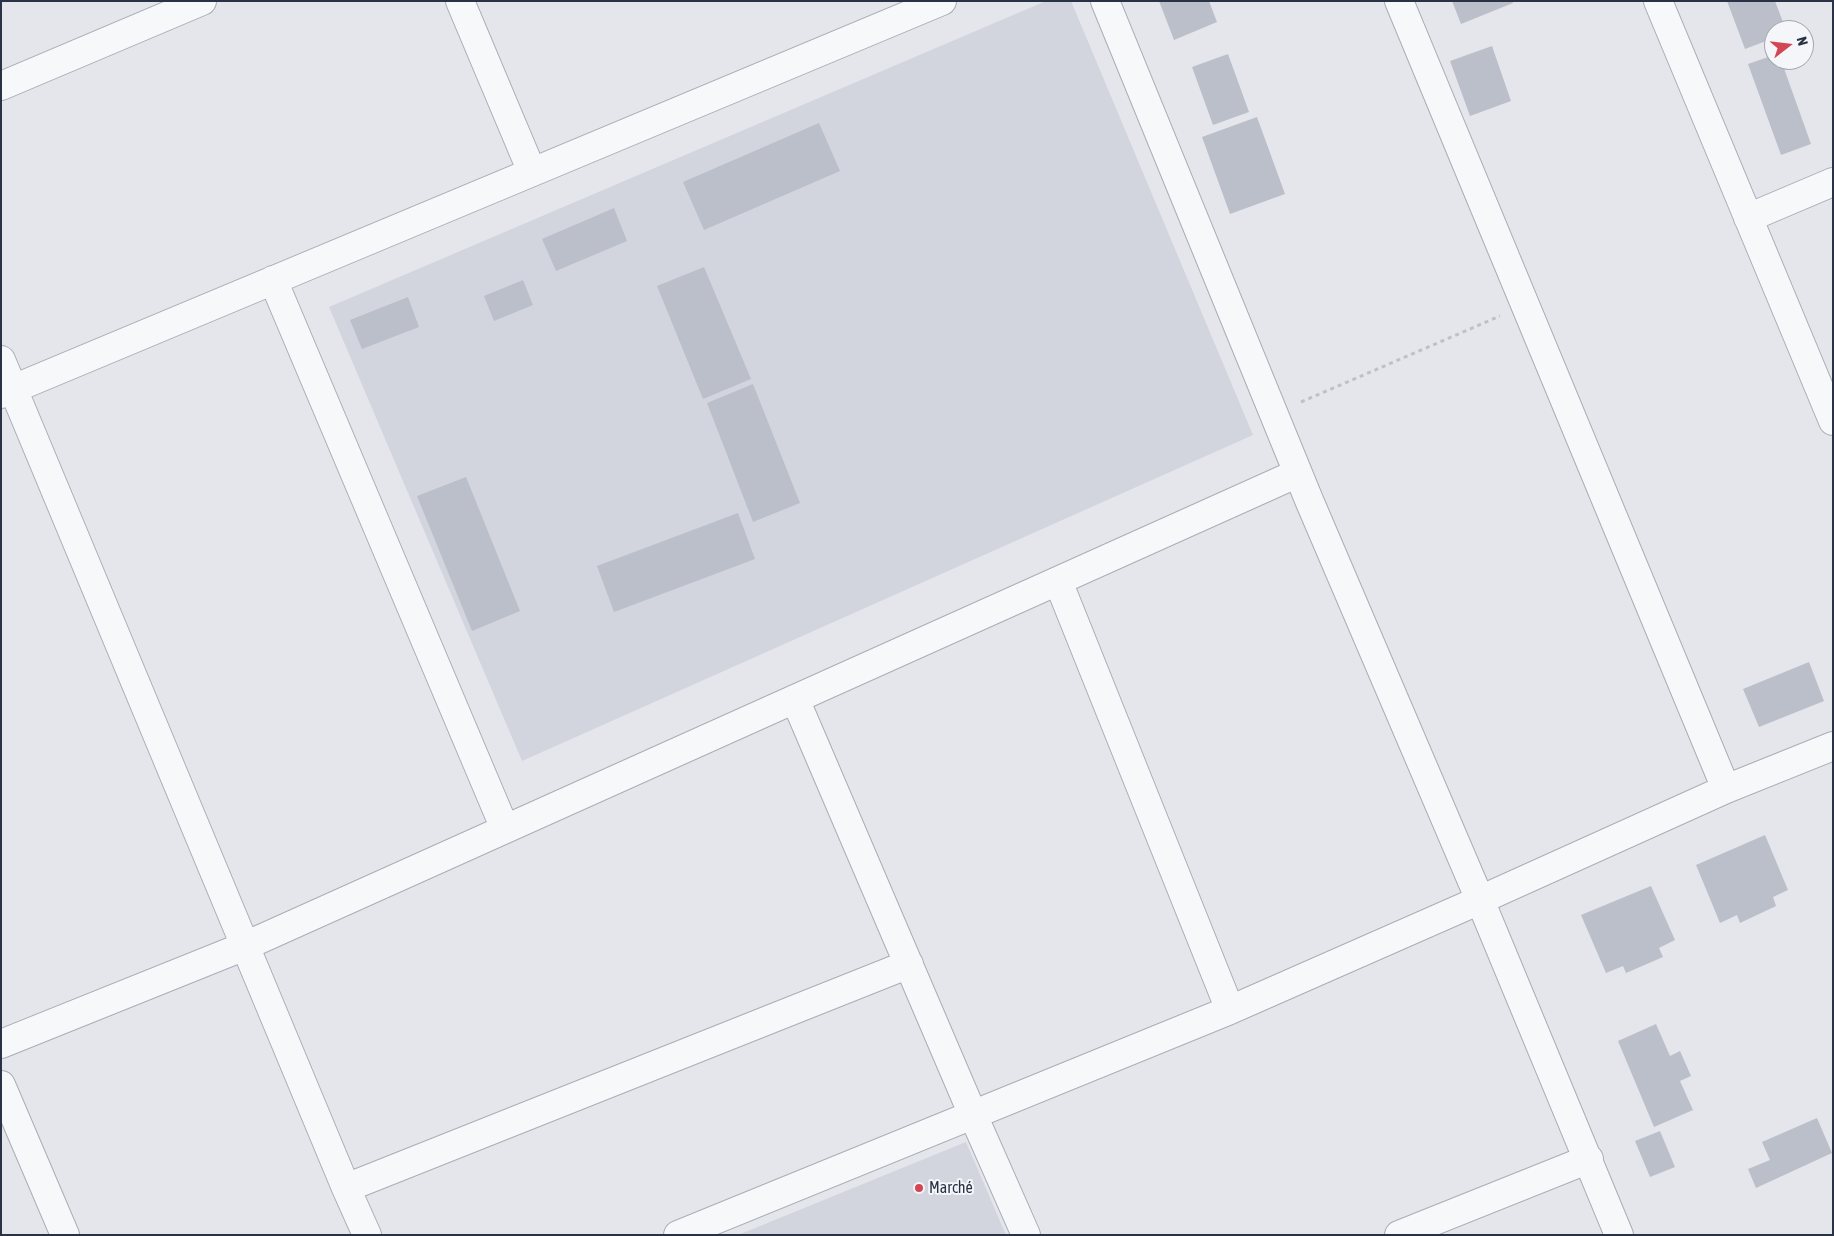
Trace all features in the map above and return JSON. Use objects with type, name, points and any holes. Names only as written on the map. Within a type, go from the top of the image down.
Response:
[{"type":"street","points":[[1,86],[202,1]]},
{"type":"street","points":[[460,1],[532,172]]},
{"type":"street","points":[[7,392],[942,1]]},
{"type":"street","points":[[1105,1],[1298,473],[1480,900],[1619,1235]]},
{"type":"street","points":[[1399,1],[1726,789]]},
{"type":"street","points":[[1658,1],[1833,420]]},
{"type":"street","points":[[1748,218],[1833,182]]},
{"type":"street","points":[[273,280],[505,830]]},
{"type":"street","points":[[1,360],[7,392],[367,1235]]},
{"type":"street","points":[[1,1044],[245,946],[1298,473]]},
{"type":"street","points":[[1058,581],[1230,1010]]},
{"type":"street","points":[[795,699],[1026,1235]]},
{"type":"street","points":[[678,1235],[1230,1010],[1726,789],[1833,746]]},
{"type":"street","points":[[346,1188],[909,964]]},
{"type":"street","points":[[1,1085],[65,1235]]},
{"type":"street","points":[[1399,1235],[1589,1159]]},
{"type":"path","points":[[1274,414],[1526,305]]},
{"type":"shaded area","points":[[1046,1],[1071,1],[1253,435],[522,761],[329,307]]},
{"type":"shaded area","name":"Marché","points":[[966,1142],[1006,1235],[738,1235]]},
{"type":"building","points":[[1159,1],[1209,1],[1217,22],[1174,40]]},
{"type":"building","points":[[1452,1],[1512,1],[1513,3],[1461,24]]},
{"type":"building","points":[[1727,1],[1775,1],[1782,20],[1764,20],[1764,42],[1745,49]]},
{"type":"building","points":[[1492,46],[1511,101],[1470,116],[1450,61]]},
{"type":"building","points":[[1228,54],[1249,112],[1213,125],[1192,67]]},
{"type":"building","points":[[1764,58],[1764,70],[1785,70],[1811,144],[1781,155],[1748,64]]},
{"type":"building","points":[[1257,117],[1285,194],[1230,214],[1202,137]]},
{"type":"building","points":[[819,123],[840,171],[704,230],[683,182]]},
{"type":"building","points":[[614,208],[627,241],[556,271],[542,239]]},
{"type":"building","points":[[704,267],[751,379],[703,399],[657,286]]},
{"type":"building","points":[[523,280],[533,305],[494,321],[484,296]]},
{"type":"building","points":[[408,297],[419,327],[362,349],[350,320]]},
{"type":"building","points":[[753,384],[800,503],[753,522],[707,403]]},
{"type":"building","points":[[466,477],[520,611],[472,631],[417,496]]},
{"type":"building","points":[[738,513],[755,559],[614,612],[597,566]]},
{"type":"building","points":[[1809,662],[1824,701],[1759,727],[1743,689]]},
{"type":"building","points":[[1765,835],[1788,890],[1773,897],[1776,906],[1740,923],[1737,915],[1720,923],[1696,865]]},
{"type":"building","points":[[1651,886],[1675,940],[1659,948],[1663,957],[1626,973],[1623,966],[1606,973],[1581,915]]},
{"type":"building","points":[[1656,1024],[1670,1056],[1680,1051],[1691,1076],[1680,1081],[1693,1110],[1654,1127],[1618,1041]]},
{"type":"building","points":[[1817,1118],[1832,1153],[1756,1188],[1748,1169],[1770,1160],[1762,1142]]},
{"type":"building","points":[[1660,1131],[1675,1167],[1650,1177],[1635,1141]]},
{"type":"place","name":"Marché","points":[[919,1188]]}]
